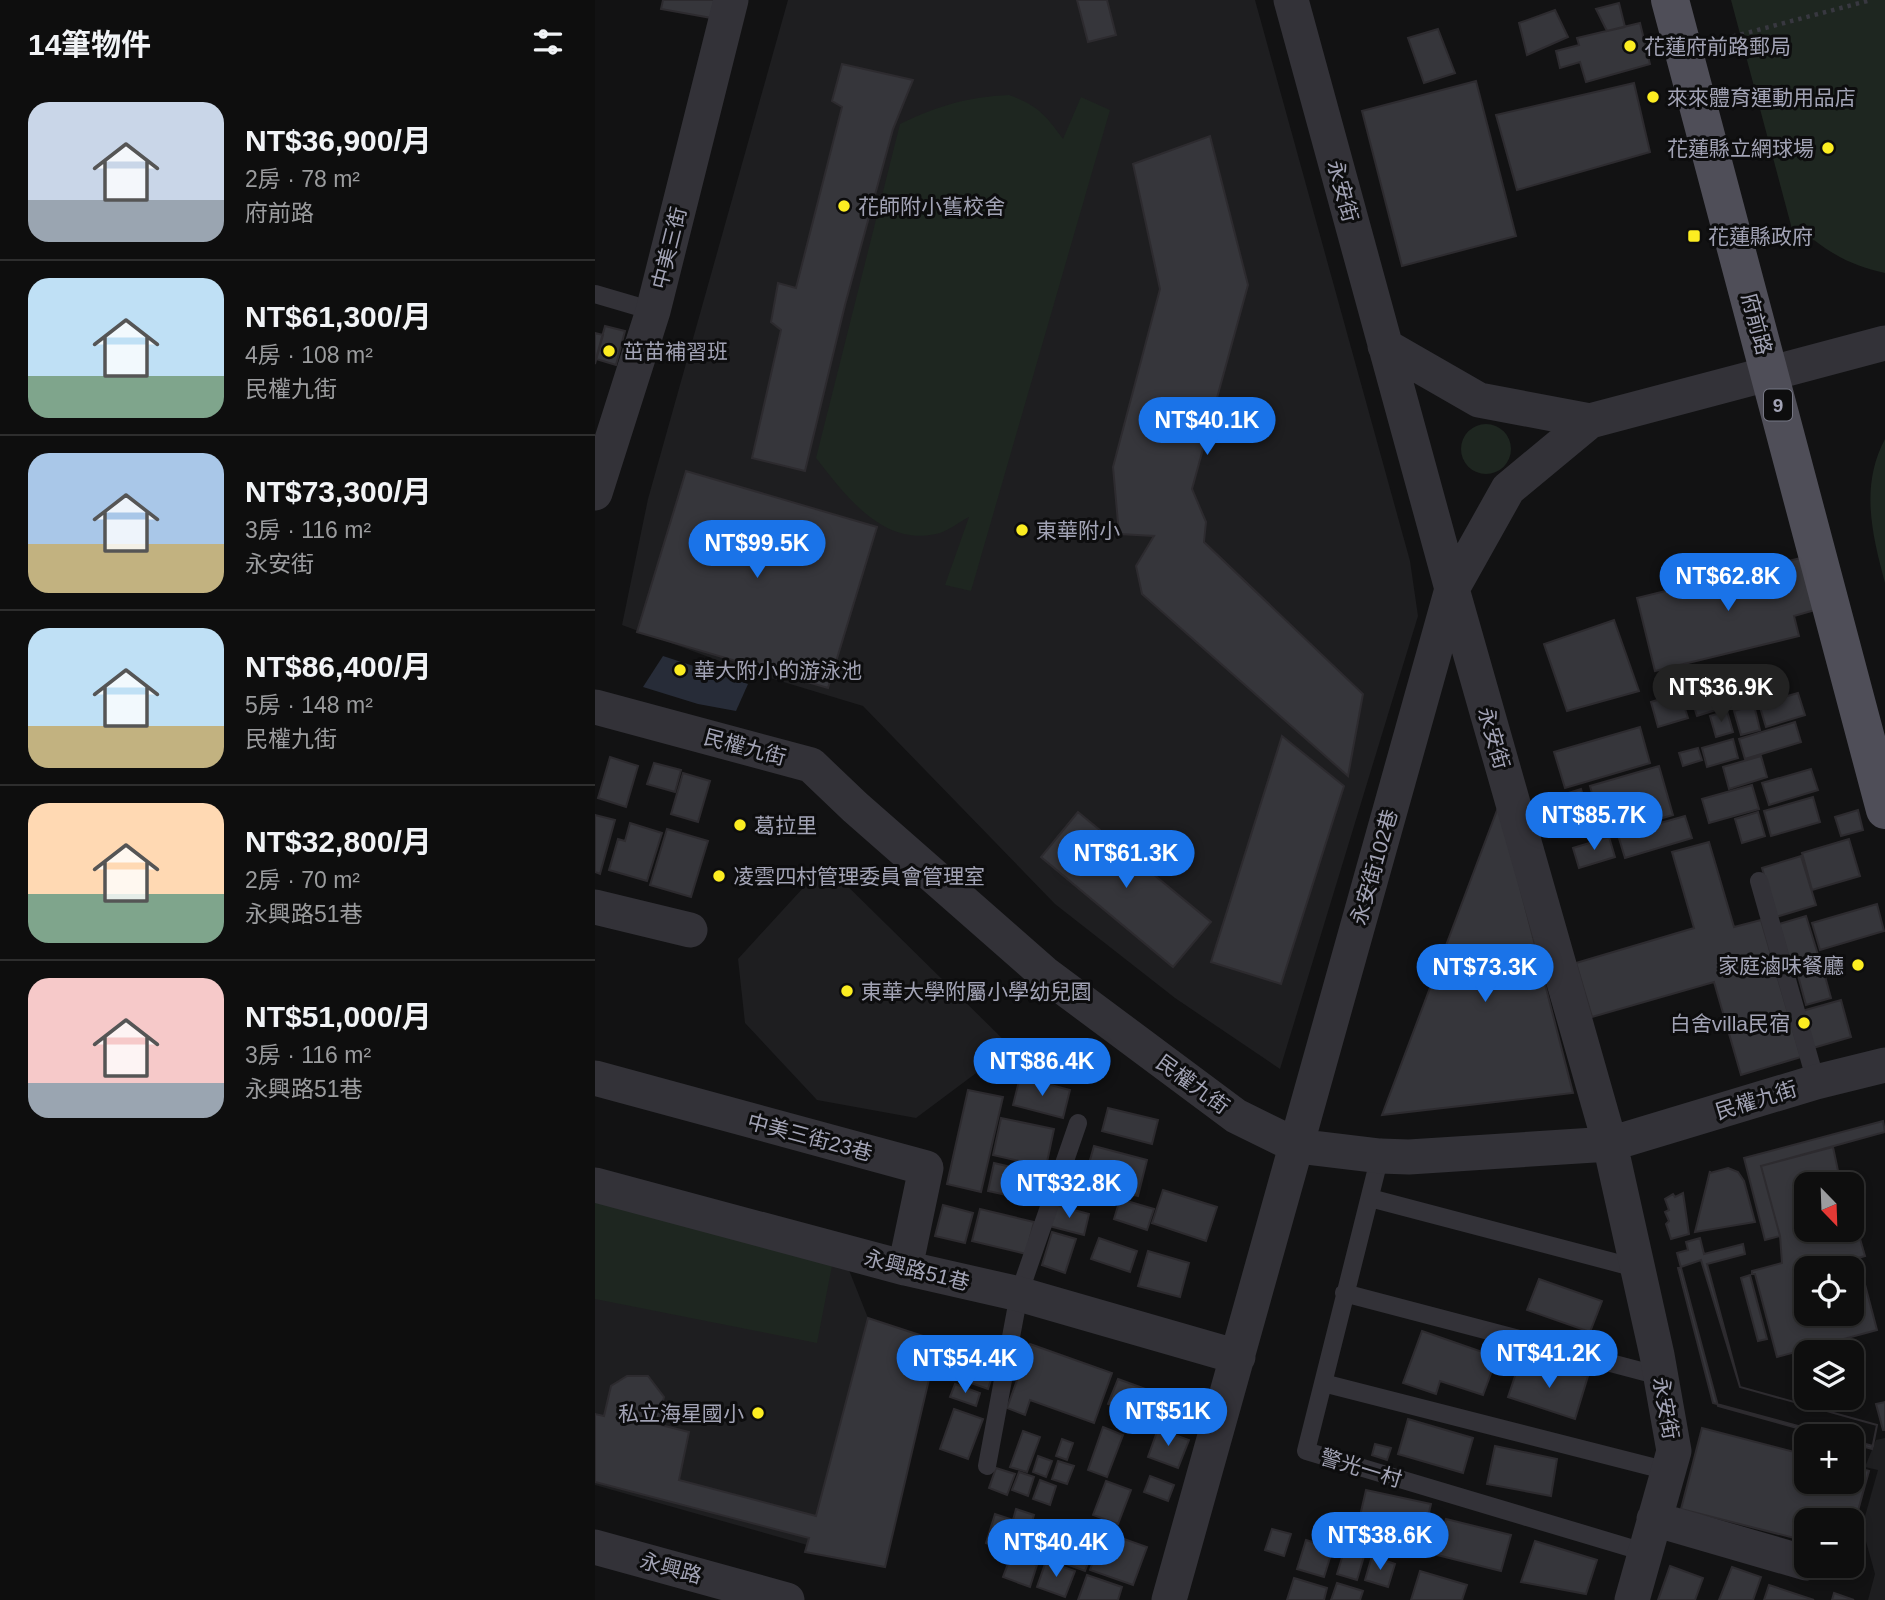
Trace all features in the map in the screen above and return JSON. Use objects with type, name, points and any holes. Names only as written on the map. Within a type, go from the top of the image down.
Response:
[{"type":"main road","name":"府前路","points":[[1670,0],[1885,810]]},
{"type":"street","name":"中美三街","points":[[596,489],[653,311],[731,0]]},
{"type":"street","name":"永安街","points":[[1291,0],[1452,589],[1610,1143],[1660,1376],[1674,1451],[1632,1600]]},
{"type":"street","points":[[1385,346],[1479,400],[1590,421],[1885,343]]},
{"type":"street","name":"永安街102巷","points":[[1297,1146],[1452,589],[1508,489],[1590,421]]},
{"type":"street","name":"民權九街","points":[[595,706],[811,765],[855,807],[1044,972],[1236,1116],[1297,1146],[1409,1157],[1610,1143],[1816,1082],[1885,1065]]},
{"type":"street","points":[[595,907],[691,930]]},
{"type":"street","name":"中美三街23巷","points":[[595,1078],[926,1168],[905,1268]]},
{"type":"street","points":[[1169,1600],[1297,1146]]},
{"type":"street","name":"永興路51巷","points":[[595,1185],[905,1268],[1019,1294],[1238,1357]]},
{"type":"street","points":[[1654,1519],[1794,1559]]},
{"type":"street","name":"永興路","points":[[595,1547],[787,1600]]},
{"type":"lane","points":[[595,294],[653,311]]},
{"type":"lane","points":[[1759,881],[1816,1082]]},
{"type":"lane","points":[[987,1466],[1019,1294],[1078,1123]]},
{"type":"lane","name":"警光一村","points":[[1380,1156],[1306,1451],[1644,1552]]},
{"type":"lane","points":[[1370,1198],[1636,1268]]},
{"type":"lane","points":[[1344,1293],[1660,1376]]},
{"type":"lane","points":[[1323,1384],[1668,1471]]},
{"type":"path","points":[[1683,50],[1871,0]]},
{"type":"shaded area","name":"東華附小","points":[[788,0],[1255,0],[1410,561],[1418,616],[1280,1069],[1175,998],[1055,904],[863,706],[744,670],[622,625],[648,499]]},
{"type":"shaded area","name":"花蓮縣立網球場","points":[[1731,0],[1885,0],[1885,273],[1847,261],[1814,240],[1796,244]]},
{"type":"shaded area","points":[[1009,95],[1040,112],[1063,139],[1081,97],[1110,110],[971,591],[945,585],[969,517],[936,534],[917,536],[899,532],[882,525],[852,501],[816,458],[900,124],[953,104]]},
{"type":"shaded area","points":[[1486,424],[1504,431],[1511,449],[1504,467],[1486,474],[1468,467],[1461,449],[1468,431]]},
{"type":"shaded area","points":[[1885,439],[1885,583],[1873,528],[1871,492],[1877,457]]},
{"type":"shaded area","name":"東華大學附屬小學幼兒園","points":[[825,864],[1011,1047],[916,1118],[817,1100],[745,1023],[738,959]]},
{"type":"shaded area","name":"私立海星國小","points":[[595,1193],[837,1240],[868,1318],[938,1341],[885,1567],[595,1485]]},
{"type":"shaded area","points":[[595,1193],[837,1240],[817,1343],[595,1299]]},
{"type":"shaded area","points":[[1885,1438],[1885,1600],[1868,1600],[1875,1574],[1864,1534],[1864,1520],[1878,1470],[1865,1467],[1876,1440]]},
{"type":"water","name":"華大附小的游泳池","points":[[663,656],[748,684],[736,711],[698,704],[643,687]]},
{"type":"building","points":[[663,0],[721,0],[717,19],[661,9]]},
{"type":"building","points":[[1077,0],[1107,0],[1116,35],[1088,42]]},
{"type":"building","points":[[1619,3],[1625,27],[1607,31],[1596,9]]},
{"type":"building","points":[[1555,10],[1568,37],[1527,55],[1519,23]]},
{"type":"building","points":[[1640,23],[1650,64],[1586,82],[1580,62],[1560,68],[1556,51],[1579,45],[1577,38]]},
{"type":"building","points":[[1438,29],[1455,73],[1424,83],[1408,38]]},
{"type":"building","name":"花師附小舊校舍","points":[[842,64],[913,80],[893,129],[845,305],[805,471],[752,458],[781,330],[771,322],[778,283],[796,288],[842,107],[832,101]]},
{"type":"building","points":[[1476,81],[1516,236],[1402,266],[1362,111]]},
{"type":"building","points":[[1634,83],[1650,152],[1517,190],[1496,115]]},
{"type":"building","points":[[1210,136],[1248,285],[1192,489],[1206,522],[1204,542],[1363,694],[1348,776],[1142,594],[1136,566],[1154,536],[1119,534],[1113,467],[1160,289],[1133,164]]},
{"type":"building","name":"茁苗補習班","points":[[605,326],[625,331],[616,365],[596,359]]},
{"type":"building","points":[[595,333],[603,335],[595,364]]},
{"type":"building","points":[[686,471],[877,527],[828,688],[637,632]]},
{"type":"building","points":[[1809,556],[1822,608],[1794,616],[1799,636],[1655,671],[1637,598]]},
{"type":"building","points":[[1614,620],[1639,691],[1567,711],[1544,644]]},
{"type":"building","points":[[1748,680],[1754,700],[1735,705],[1730,686]]},
{"type":"building","points":[[1713,688],[1719,709],[1697,716],[1690,694]]},
{"type":"building","points":[[1680,693],[1688,718],[1658,727],[1651,702]]},
{"type":"building","points":[[1798,693],[1805,715],[1766,727],[1759,704]]},
{"type":"building","points":[[1754,705],[1760,730],[1741,735],[1734,711]]},
{"type":"building","points":[[1727,711],[1733,732],[1716,737],[1710,716]]},
{"type":"building","points":[[1795,722],[1801,742],[1745,759],[1739,739]]},
{"type":"building","points":[[1640,727],[1650,763],[1565,788],[1554,752]]},
{"type":"building","points":[[1282,736],[1344,786],[1281,984],[1211,962]]},
{"type":"building","points":[[1733,739],[1738,758],[1707,767],[1702,748]]},
{"type":"building","points":[[1698,748],[1702,760],[1683,766],[1679,753]]},
{"type":"building","points":[[1761,756],[1767,777],[1729,789],[1723,767]]},
{"type":"building","points":[[610,757],[638,766],[626,807],[598,798]]},
{"type":"building","points":[[654,763],[681,770],[675,792],[647,784]]},
{"type":"building","points":[[1659,766],[1673,815],[1603,835],[1590,786]]},
{"type":"building","points":[[1811,769],[1818,790],[1769,805],[1762,783]]},
{"type":"building","points":[[683,773],[710,781],[698,822],[671,814]]},
{"type":"building","points":[[1752,785],[1759,809],[1709,823],[1702,799]]},
{"type":"building","points":[[1581,789],[1588,812],[1547,824],[1540,802]]},
{"type":"building","points":[[1813,797],[1820,822],[1771,836],[1764,811]]},
{"type":"building","points":[[1499,805],[1573,1093],[1382,1115]]},
{"type":"building","points":[[1858,810],[1863,830],[1841,836],[1835,817]]},
{"type":"building","points":[[1078,812],[1211,922],[1173,967],[1041,857]]},
{"type":"building","points":[[1758,812],[1765,836],[1742,843],[1735,819]]},
{"type":"building","points":[[595,815],[615,820],[600,874],[595,872]]},
{"type":"building","points":[[1685,816],[1692,838],[1625,858],[1618,835]]},
{"type":"building","points":[[630,823],[662,833],[647,881],[609,870],[618,839],[625,841]]},
{"type":"building","points":[[667,829],[708,841],[691,897],[650,885]]},
{"type":"building","points":[[1609,837],[1615,857],[1579,868],[1573,848]]},
{"type":"building","points":[[1849,839],[1860,876],[1812,890],[1802,853]]},
{"type":"building","points":[[1709,842],[1734,927],[1761,920],[1801,1057],[1741,1075],[1714,982],[1592,1017],[1576,963],[1694,928],[1672,852]]},
{"type":"building","points":[[1801,856],[1816,905],[1776,917],[1762,868]]},
{"type":"building","points":[[1877,904],[1884,931],[1820,950],[1812,923]]},
{"type":"building","points":[[1806,916],[1820,961],[1792,969],[1779,924]]},
{"type":"building","points":[[1822,965],[1831,998],[1806,1005],[1797,972]]},
{"type":"building","points":[[1841,1000],[1851,1037],[1813,1048],[1802,1011]]},
{"type":"building","points":[[1020,1077],[1070,1090],[1063,1118],[1013,1105]]},
{"type":"building","points":[[968,1090],[1003,1097],[981,1192],[947,1184]]},
{"type":"building","points":[[1108,1108],[1158,1120],[1152,1144],[1102,1131]]},
{"type":"building","points":[[1001,1118],[1054,1129],[1046,1167],[993,1155]]},
{"type":"building","points":[[1883,1121],[1885,1132],[1761,1166],[1780,1236],[1765,1240],[1744,1158]]},
{"type":"building","points":[[1094,1146],[1147,1160],[1138,1196],[1084,1181]]},
{"type":"building","points":[[1833,1147],[1838,1172],[1794,1172],[1794,1242],[1861,1242],[1865,1256],[1794,1256],[1794,1326],[1864,1326],[1864,1281],[1877,1330],[1840,1340],[1794,1340],[1794,1352],[1777,1357],[1752,1271],[1782,1263],[1780,1236],[1761,1166]]},
{"type":"building","points":[[994,1163],[1045,1175],[1038,1202],[988,1191]]},
{"type":"building","points":[[1728,1168],[1738,1172],[1744,1181],[1755,1222],[1695,1232],[1710,1171]]},
{"type":"building","points":[[1163,1190],[1217,1207],[1206,1241],[1152,1223]]},
{"type":"building","points":[[1683,1193],[1689,1234],[1671,1239],[1666,1224],[1669,1221],[1665,1212],[1669,1210],[1665,1199],[1673,1194],[1675,1197]]},
{"type":"building","points":[[1120,1199],[1154,1209],[1147,1230],[1114,1219]]},
{"type":"building","points":[[943,1205],[973,1213],[965,1243],[935,1236]]},
{"type":"building","points":[[1055,1205],[1089,1214],[1084,1235],[1049,1226]]},
{"type":"building","points":[[980,1209],[1034,1222],[1026,1254],[972,1241]]},
{"type":"building","points":[[1052,1232],[1076,1239],[1065,1273],[1042,1265]]},
{"type":"building","points":[[1099,1238],[1137,1251],[1130,1272],[1091,1259]]},
{"type":"building","points":[[1700,1238],[1704,1254],[1743,1244],[1745,1254],[1707,1264],[1740,1387],[1794,1402],[1794,1410],[1823,1410],[1877,1425],[1872,1449],[1864,1447],[1864,1424],[1794,1424],[1794,1427],[1718,1406],[1677,1253],[1688,1250],[1686,1242]]},
{"type":"building","points":[[1148,1251],[1189,1263],[1180,1297],[1138,1286]]},
{"type":"building","points":[[1701,1260],[1740,1387],[1794,1402],[1794,1410],[1823,1410],[1877,1425],[1873,1446],[1864,1444],[1864,1424],[1794,1425],[1713,1403],[1678,1268]]},
{"type":"building","points":[[1750,1275],[1767,1339],[1758,1341],[1741,1278]]},
{"type":"building","points":[[1539,1279],[1602,1301],[1590,1332],[1527,1310]]},
{"type":"building","points":[[868,1318],[938,1341],[885,1567],[805,1552],[809,1538],[595,1482],[595,1414],[604,1416],[611,1386],[627,1376],[648,1376],[664,1397],[657,1424],[689,1432],[679,1480],[816,1516]]},
{"type":"building","points":[[1422,1331],[1497,1357],[1483,1395],[1440,1381],[1436,1394],[1403,1383]]},
{"type":"building","points":[[1030,1344],[1112,1373],[1094,1423],[1030,1400],[1025,1415],[1007,1408]]},
{"type":"building","points":[[972,1355],[996,1364],[988,1389],[962,1380]]},
{"type":"building","points":[[1518,1367],[1588,1376],[1575,1419],[1508,1397]]},
{"type":"building","points":[[1118,1379],[1176,1400],[1167,1425],[1108,1404]]},
{"type":"building","points":[[955,1384],[980,1393],[976,1406],[950,1397]]},
{"type":"building","points":[[1885,1402],[1885,1430],[1883,1430],[1876,1404]]},
{"type":"building","points":[[954,1409],[983,1419],[968,1459],[940,1449]]},
{"type":"building","points":[[1408,1419],[1473,1438],[1463,1473],[1398,1454]]},
{"type":"building","points":[[1103,1427],[1123,1435],[1107,1477],[1088,1470]]},
{"type":"building","points":[[1702,1428],[1794,1452],[1794,1494],[1863,1494],[1859,1508],[1794,1508],[1794,1538],[1681,1509]]},
{"type":"building","points":[[1158,1429],[1189,1440],[1178,1468],[1148,1457]]},
{"type":"building","points":[[1023,1431],[1040,1437],[1027,1472],[1010,1467]]},
{"type":"building","points":[[1062,1439],[1073,1443],[1067,1460],[1056,1456]]},
{"type":"building","points":[[1375,1444],[1391,1448],[1387,1460],[1372,1455]]},
{"type":"building","points":[[1495,1446],[1557,1459],[1551,1496],[1487,1484]]},
{"type":"building","points":[[1038,1456],[1052,1461],[1046,1477],[1033,1472]]},
{"type":"building","points":[[1058,1461],[1074,1466],[1067,1484],[1052,1479]]},
{"type":"building","points":[[996,1468],[1015,1474],[1007,1495],[989,1488]]},
{"type":"building","points":[[1864,1470],[1869,1471],[1864,1489]]},
{"type":"building","points":[[1019,1472],[1034,1477],[1028,1496],[1012,1490]]},
{"type":"building","points":[[1150,1476],[1174,1485],[1168,1501],[1144,1492]]},
{"type":"building","points":[[1040,1480],[1056,1486],[1050,1505],[1033,1499]]},
{"type":"building","points":[[1106,1481],[1131,1490],[1118,1524],[1093,1515]]},
{"type":"building","points":[[1366,1490],[1431,1504],[1422,1543],[1357,1529]]},
{"type":"building","points":[[1016,1509],[1034,1515],[1031,1525],[1051,1531],[1042,1560],[986,1543],[995,1514],[1013,1520]]},
{"type":"building","points":[[1446,1519],[1511,1535],[1501,1571],[1437,1555]]},
{"type":"building","points":[[1063,1523],[1098,1535],[1085,1571],[1050,1558]]},
{"type":"building","points":[[1272,1529],[1291,1534],[1284,1556],[1265,1550]]},
{"type":"building","points":[[1104,1532],[1147,1547],[1133,1585],[1090,1570]]},
{"type":"building","points":[[1306,1540],[1333,1548],[1324,1577],[1297,1569]]},
{"type":"building","points":[[1535,1541],[1597,1560],[1586,1594],[1521,1582]]},
{"type":"building","points":[[1345,1548],[1365,1553],[1357,1580],[1337,1574]]},
{"type":"building","points":[[1011,1556],[1037,1565],[1030,1587],[1003,1577]]},
{"type":"building","points":[[1372,1556],[1395,1564],[1388,1587],[1365,1580]]},
{"type":"building","points":[[1046,1561],[1075,1571],[1065,1597],[1037,1587]]},
{"type":"building","points":[[1670,1566],[1703,1578],[1695,1600],[1658,1600]]},
{"type":"building","points":[[1732,1567],[1761,1577],[1753,1600],[1719,1600]]},
{"type":"building","points":[[1420,1571],[1467,1585],[1462,1600],[1411,1600]]},
{"type":"building","points":[[1087,1575],[1122,1587],[1118,1600],[1078,1600]]},
{"type":"building","points":[[1294,1578],[1327,1588],[1324,1600],[1287,1600]]},
{"type":"building","points":[[1337,1583],[1363,1591],[1360,1600],[1331,1600]]},
{"type":"building","points":[[1769,1585],[1814,1600],[1764,1600]]},
{"type":"building","points":[[1834,1593],[1854,1600],[1832,1600]]},
{"type":"place","name":"花蓮府前路郵局","points":[[1630,46]]},
{"type":"place","name":"來來體育運動用品店","points":[[1653,97]]},
{"type":"place","name":"花蓮縣立網球場","points":[[1828,148]]},
{"type":"place","name":"花師附小舊校舍","points":[[844,206]]},
{"type":"place","name":"花蓮縣政府","points":[[1694,236]]},
{"type":"place","name":"茁苗補習班","points":[[609,351]]},
{"type":"place","name":"東華附小","points":[[1022,530]]},
{"type":"place","name":"華大附小的游泳池","points":[[680,670]]},
{"type":"place","name":"葛拉里","points":[[740,825]]},
{"type":"place","name":"凌雲四村管理委員會管理室","points":[[719,876]]},
{"type":"place","name":"家庭滷味餐廳","points":[[1858,965]]},
{"type":"place","name":"東華大學附屬小學幼兒園","points":[[847,991]]},
{"type":"place","name":"白舍villa民宿","points":[[1804,1023]]},
{"type":"place","name":"私立海星國小","points":[[758,1413]]}]
